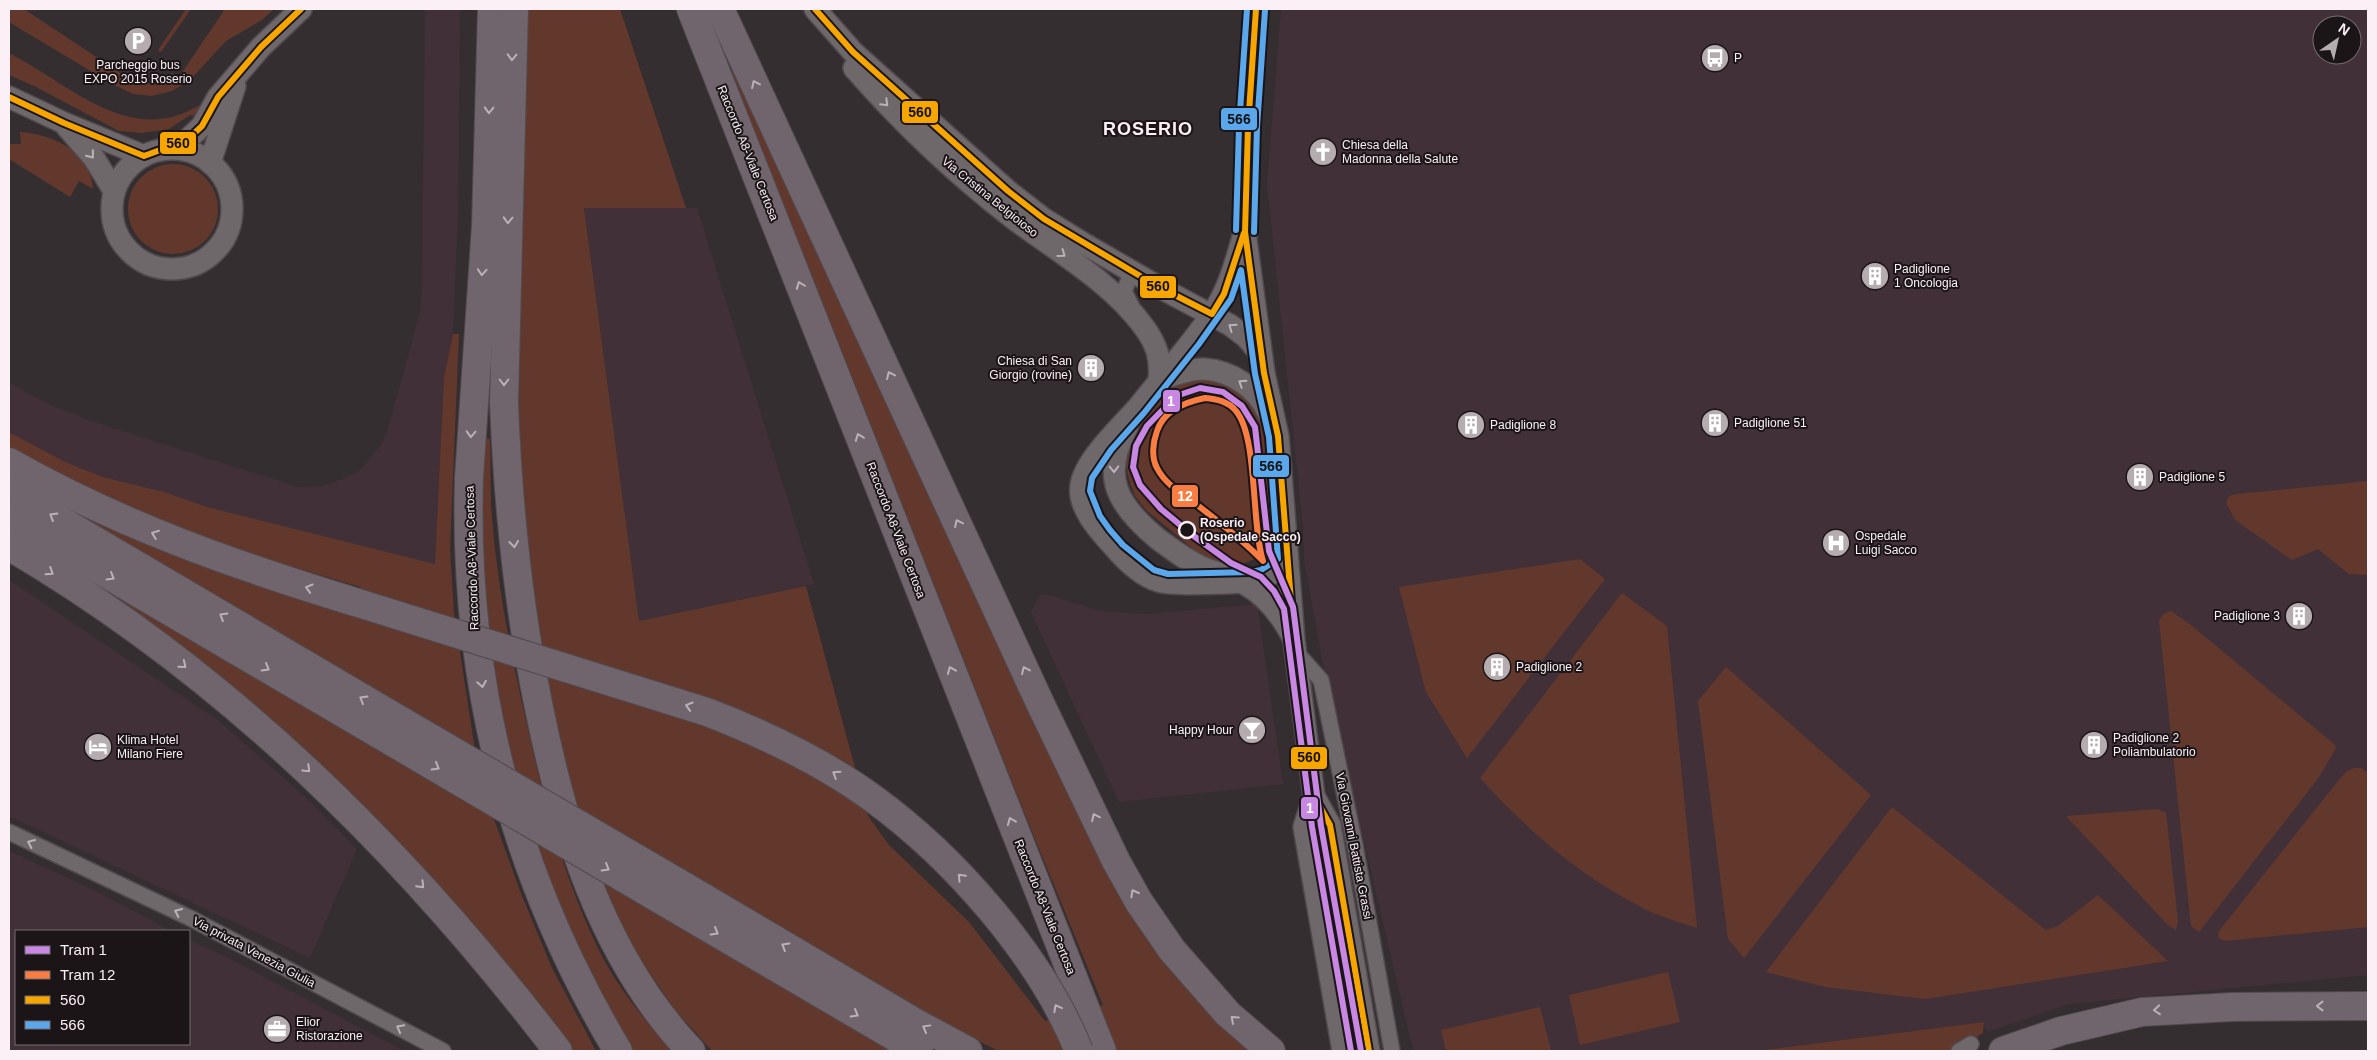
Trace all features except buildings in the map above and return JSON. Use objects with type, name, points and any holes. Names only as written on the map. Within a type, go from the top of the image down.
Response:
[{"type":"highway","name":"Raccordo A8-Viale Certosa","points":[[492,9],[486,226],[468,519],[473,619],[497,761],[517,832],[576,975],[618,1051]]},
{"type":"highway","points":[[514,9],[504,403],[506,468],[521,607],[545,738],[560,801],[582,870],[610,934],[626,962],[653,1003],[691,1051]]},
{"type":"highway","name":"Raccordo A8-Viale Certosa","points":[[691,9],[1102,1051]]},
{"type":"highway","points":[[720,9],[1040,703],[1116,861],[1139,902],[1172,950],[1228,1014],[1271,1051]]},
{"type":"highway","points":[[9,462],[89,505],[144,530],[269,576],[707,712],[754,731],[827,769],[871,797],[900,820],[958,874],[987,906],[1030,962],[1080,1051]]},
{"type":"highway","points":[[9,490],[400,733]]},
{"type":"highway","points":[[9,517],[400,733],[678,896],[919,1051]]},
{"type":"highway","points":[[9,546],[93,600],[158,645],[297,760],[364,824],[433,898],[558,1051]]},
{"type":"highway","points":[[678,896],[968,1051]]},
{"type":"highway","points":[[2003,1051],[2062,1031],[2142,1012],[2232,1006],[2368,1006]]},
{"type":"main road","points":[[166,149],[190,152],[210,163],[225,181],[231,204],[230,220],[226,235],[218,248],[206,258],[184,268],[169,269],[154,266],[139,260],[126,248],[118,237],[113,222],[112,206],[114,191],[126,170],[144,156],[187,140],[202,126],[218,97],[261,47],[301,9]]},
{"type":"main road","name":"Via Cristina Belgioioso","points":[[814,9],[853,52],[1008,191],[1059,228],[1132,272],[1212,314]]},
{"type":"main road","name":"Via Cristina Belgioioso","points":[[814,9],[846,58],[908,127],[1013,218],[1082,268],[1127,308],[1156,345],[1160,359],[1159,380]]},
{"type":"main road","name":"Via Giovanni Battista Grassi","points":[[1256,9],[1248,127],[1245,232],[1264,372]]},
{"type":"main road","points":[[210,163],[238,76]]},
{"type":"main road","points":[[9,97],[64,123],[144,156]]},
{"type":"main road","points":[[64,123],[94,158],[114,191]]},
{"type":"main road","name":"Via Giovanni Battista Grassi","points":[[1245,232],[1224,294],[1212,314],[1137,408],[1109,439],[1084,476],[1081,490],[1084,503],[1092,520],[1116,550],[1150,578],[1167,583],[1243,582],[1266,578],[1287,563]]},
{"type":"main road","name":"Via Giovanni Battista Grassi","points":[[1212,314],[1246,337],[1258,351],[1278,436],[1294,645],[1314,796],[1330,825],[1369,1051]]},
{"type":"main road","name":"Via Giovanni Battista Grassi","points":[[1159,380],[1182,372],[1204,370],[1231,377],[1255,392],[1262,400],[1278,436]]},
{"type":"main road","name":"Via Giovanni Battista Grassi","points":[[1137,408],[1120,441],[1115,456],[1113,468],[1120,499],[1130,514],[1180,556],[1243,582],[1259,594],[1277,612],[1294,645]]},
{"type":"main road","name":"Via Giovanni Battista Grassi","points":[[1314,796],[1304,827],[1343,1051]]},
{"type":"street","points":[[1132,272],[1124,291],[1143,326]]},
{"type":"street","name":"Via Giovanni Battista Grassi","points":[[1294,645],[1321,680],[1355,845],[1392,1051]]},
{"type":"street","name":"Via privata Venezia Giulia","points":[[9,832],[190,918],[443,1051]]},
{"type":"shaded area","points":[[9,9],[24,9],[131,80],[148,84],[162,80],[172,73],[179,77],[225,9],[274,9],[262,20],[226,41],[189,81],[172,91],[152,96],[133,94],[112,84],[9,22]]},
{"type":"shaded area","points":[[186,9],[191,9],[161,52],[158,50]]},
{"type":"shaded area","points":[[425,9],[460,9],[458,211],[453,334],[444,377],[435,564],[207,507],[164,492],[103,477],[65,462],[9,432],[9,383],[53,406],[97,423],[298,487],[325,486],[352,475],[363,467],[381,445],[387,432],[420,313],[422,287]]},
{"type":"shaded area","points":[[523,9],[620,9],[686,208],[584,208],[639,621],[806,586],[868,816],[889,845],[969,922],[1045,1021],[1103,1005],[1020,802],[731,71],[737,68],[1087,826],[1255,1051],[998,1051],[898,999],[900,1051],[712,1051],[675,1010],[642,962],[616,917],[597,876],[574,805],[544,673],[522,526],[515,382]]},
{"type":"shaded area","name":"Ospedale Luigi Sacco","points":[[1281,9],[2368,9],[2368,975],[2069,1004],[1987,1032],[1983,1022],[1756,1051],[1415,1051],[1410,1038],[1324,670],[1304,560],[1303,526],[1267,184]]},
{"type":"shaded area","points":[[9,53],[101,107],[124,116],[149,119],[174,116],[200,105],[200,108],[194,116],[190,115],[169,129],[142,133],[119,131],[36,87],[9,75]]},
{"type":"shaded area","points":[[20,132],[45,136],[68,147],[85,164],[91,176],[93,189],[79,181],[70,197],[9,159],[9,144],[21,144]]},
{"type":"shaded area","points":[[173,164],[190,168],[205,177],[214,192],[218,209],[214,226],[205,241],[190,250],[173,254],[156,250],[141,241],[132,226],[128,209],[132,192],[141,177],[156,168]]},
{"type":"shaded area","points":[[584,207],[697,208],[814,584],[639,621]]},
{"type":"shaded area","points":[[453,334],[459,334],[450,549],[454,613],[474,744],[494,819],[522,896],[552,968],[596,1051],[569,1051],[432,880],[17,540],[44,495],[357,612],[360,587],[186,535],[9,452],[9,432],[65,462],[103,477],[164,492],[207,507],[435,564],[444,377]]},
{"type":"shaded area","points":[[1203,379],[1227,384],[1245,396],[1259,414],[1267,437],[1280,549],[1232,568],[1208,561],[1147,511],[1135,496],[1129,480],[1124,453],[1133,430],[1168,390],[1190,380]]},
{"type":"shaded area","points":[[484,438],[490,439],[493,533],[506,621],[517,680],[551,823],[569,879],[604,960],[627,996],[671,1051],[632,1051],[573,944],[530,832],[504,730],[487,626],[482,573],[480,511]]},
{"type":"shaded area","points":[[2368,481],[2368,575],[2349,574],[2318,549],[2292,560],[2235,520],[2226,502],[2229,496],[2237,494]]},
{"type":"shaded area","points":[[1580,559],[1605,579],[1467,758],[1426,692],[1399,587]]},
{"type":"shaded area","points":[[9,580],[219,721],[311,802],[357,849],[310,958],[9,816]]},
{"type":"shaded area","points":[[1622,593],[1667,626],[1697,928],[1650,911],[1620,896],[1598,882],[1536,834],[1480,778]]},
{"type":"shaded area","points":[[1040,595],[1049,595],[1100,611],[1146,614],[1257,604],[1283,784],[1119,802],[1031,612]]},
{"type":"shaded area","points":[[2171,611],[2191,625],[2334,744],[2336,748],[2317,780],[2199,932],[2191,926],[2159,621],[2163,614]]},
{"type":"shaded area","points":[[1726,667],[1871,795],[1744,958],[1728,939],[1698,701]]},
{"type":"shaded area","points":[[2361,768],[2368,773],[2368,927],[2224,941],[2218,937],[2219,931],[2338,781],[2347,771]]},
{"type":"shaded area","points":[[1892,807],[2046,930],[2058,926],[2098,895],[2168,961],[1925,999],[1825,987],[1766,972]]},
{"type":"shaded area","points":[[2158,809],[2166,813],[2178,921],[2176,930],[2167,924],[2066,816]]},
{"type":"shaded area","points":[[9,851],[92,889],[169,930],[15,930],[15,1045],[190,1045],[190,940],[232,960],[404,1051],[9,1051]]},
{"type":"shaded area","points":[[1668,972],[1680,1022],[1580,1045],[1569,995]]},
{"type":"shaded area","points":[[1540,1007],[1551,1051],[1446,1051],[1441,1030]]},
{"type":"shaded area","points":[[1984,1022],[1983,1033],[1953,1051],[1756,1051]]},
{"type":"tram line","name":"1","points":[[1351,1051],[1312,827],[1284,609],[1274,591],[1261,577],[1231,563],[1161,509],[1140,485],[1133,467],[1136,446],[1147,426],[1176,396],[1200,388],[1223,392],[1242,406],[1255,427],[1269,551],[1293,607],[1321,826],[1361,1051]]},
{"type":"tram line","name":"12","points":[[1205,398],[1226,403],[1236,411],[1243,423],[1251,460],[1259,545],[1263,561],[1231,531],[1169,484],[1160,474],[1155,464],[1153,454],[1154,440],[1160,424],[1176,408],[1205,398]]},
{"type":"transit line","name":"560","points":[[9,97],[64,123],[144,156],[187,140],[202,126],[218,97],[261,47],[301,9]]},
{"type":"transit line","name":"560","points":[[815,9],[853,52],[1008,191],[1044,219],[1157,286],[1212,314],[1224,294],[1244,233]]},
{"type":"transit line","name":"566","points":[[1236,230],[1239,126],[1247,9]]},
{"type":"transit line","name":"560","points":[[1256,9],[1248,127],[1245,232],[1264,373],[1278,436],[1294,640],[1314,796],[1330,825],[1369,1051]]},
{"type":"transit line","name":"566","points":[[1254,232],[1257,127],[1265,10]]},
{"type":"transit line","name":"566","points":[[1241,270],[1255,374],[1269,437],[1278,559],[1261,570],[1251,572],[1168,574],[1154,570],[1123,545],[1110,530],[1100,516],[1090,491],[1092,478],[1111,450],[1144,413],[1199,344],[1231,299],[1241,270]]},
{"type":"place","name":"Parcheggio bus EXPO 2015 Roserio","points":[[138,41]]},
{"type":"place","name":"P","points":[[1715,58]]},
{"type":"place","name":"Chiesa della Madonna della Salute","points":[[1323,152]]},
{"type":"place","name":"Padiglione 1 Oncologia","points":[[1875,276]]},
{"type":"place","name":"Chiesa di San Giorgio (rovine)","points":[[1091,368]]},
{"type":"place","name":"Padiglione 51","points":[[1715,423]]},
{"type":"place","name":"Padiglione 8","points":[[1471,425]]},
{"type":"place","name":"Padiglione 5","points":[[2140,477]]},
{"type":"place","name":"Roserio (Ospedale Sacco)","points":[[1187,530]]},
{"type":"place","name":"Ospedale Luigi Sacco","points":[[1836,543]]},
{"type":"place","name":"Padiglione 3","points":[[2299,616]]},
{"type":"place","name":"Padiglione 2","points":[[1497,667]]},
{"type":"place","name":"Happy Hour","points":[[1252,730]]},
{"type":"place","name":"Padiglione 2 Poliambulatorio","points":[[2094,745]]},
{"type":"place","name":"Klima Hotel Milano Fiere","points":[[98,747]]},
{"type":"place","name":"Elior Ristorazione","points":[[277,1029]]},
{"type":"district","name":"ROSERIO","points":[[1148,129]]}]
